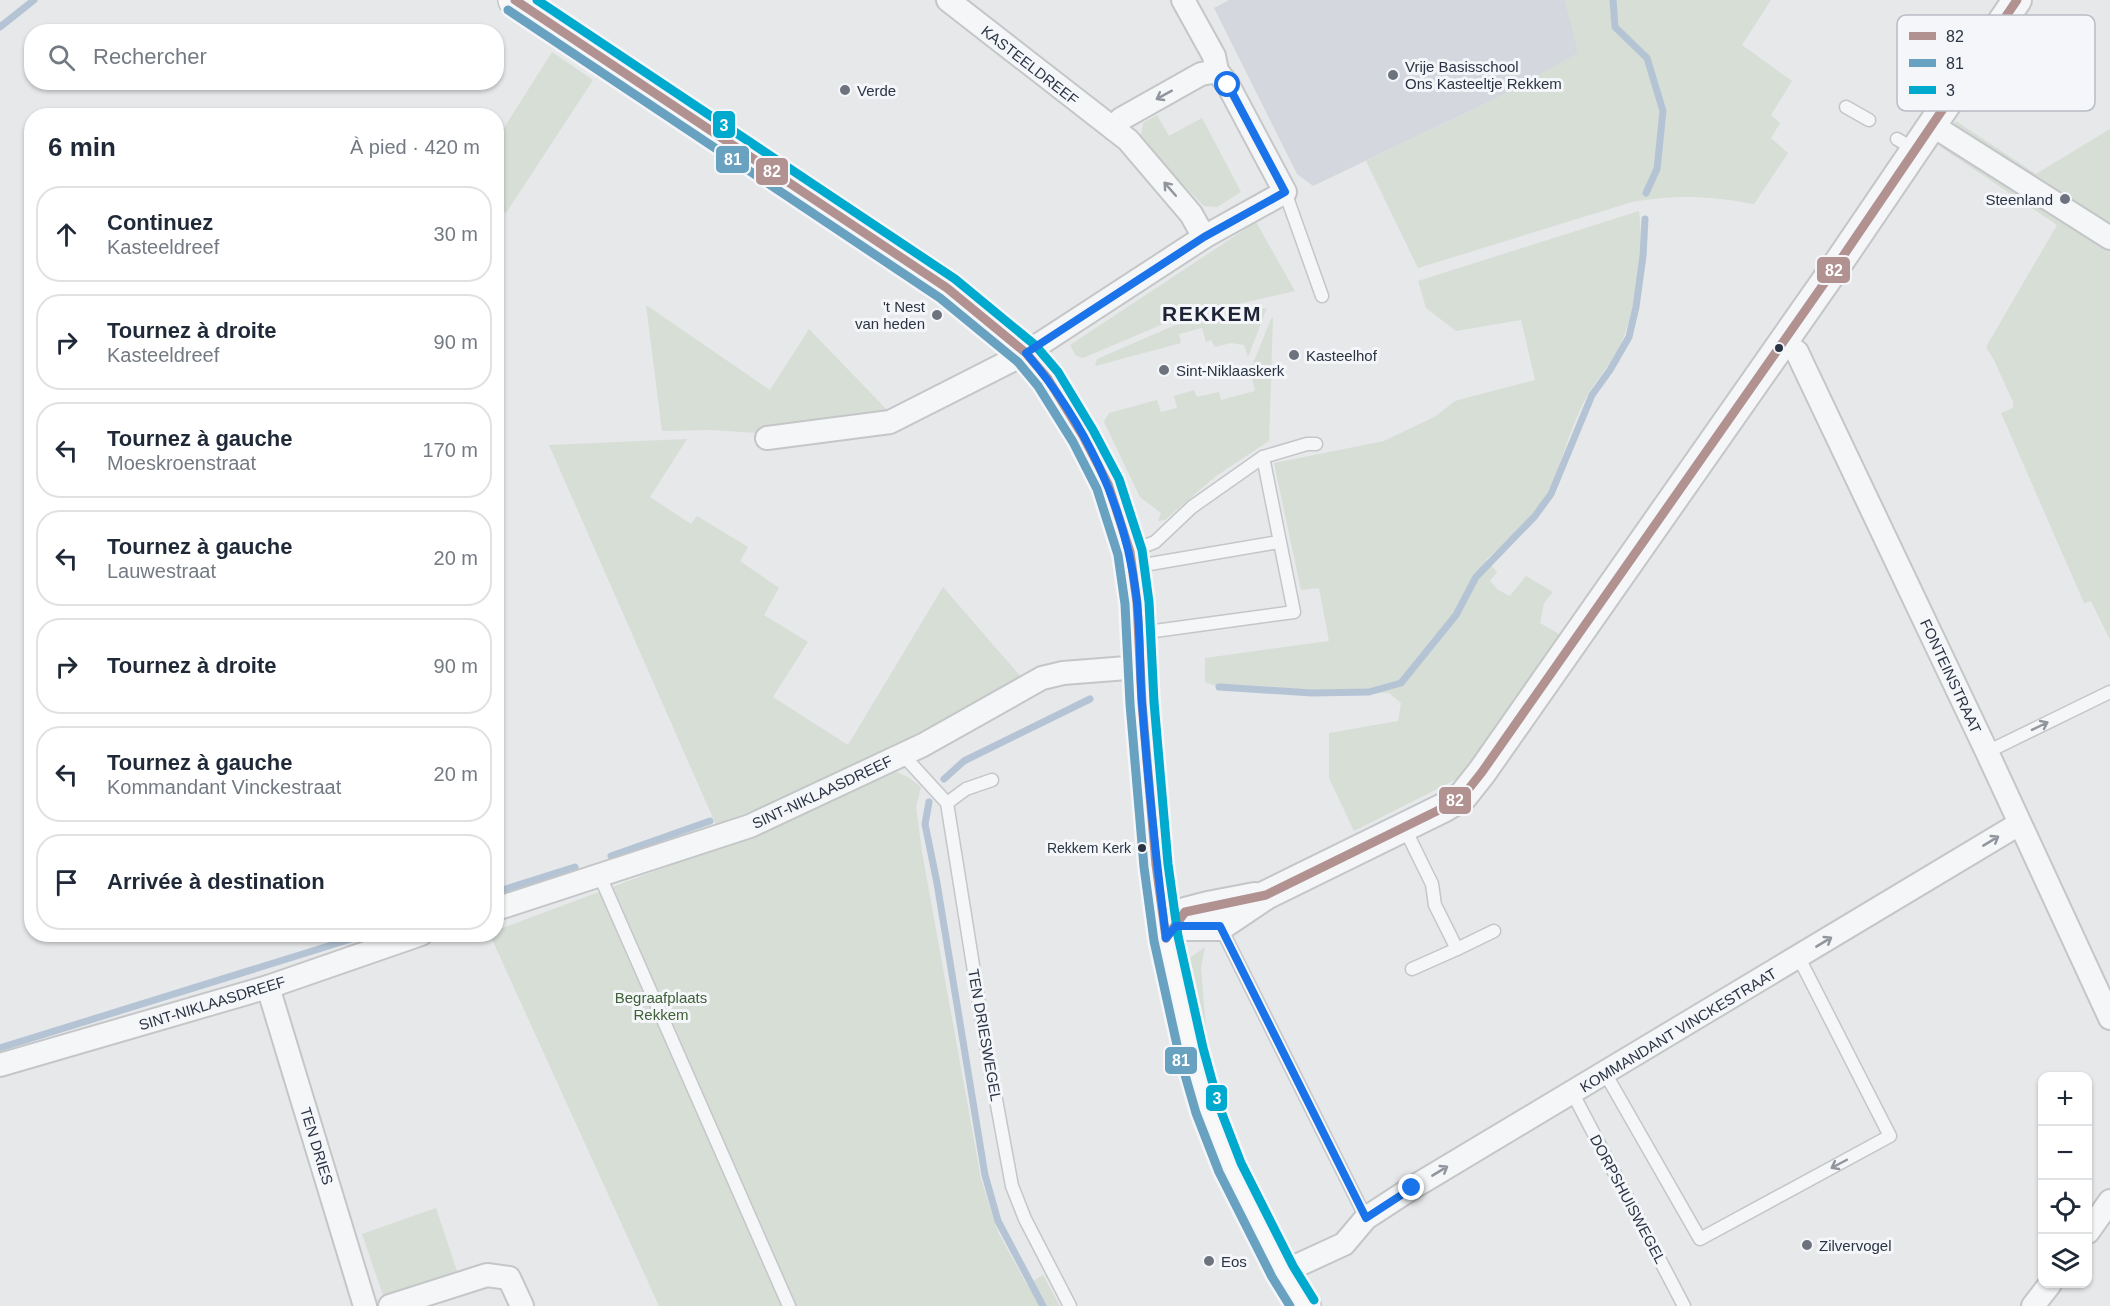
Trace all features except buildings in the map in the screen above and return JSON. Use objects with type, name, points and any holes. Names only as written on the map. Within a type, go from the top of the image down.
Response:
[{"type":"main road","points":[[515,0],[549,9],[947,288],[1031,350],[1083,436],[1107,484],[1131,560],[1139,633],[1156,865],[1171,932],[1191,1051],[1208,1110],[1230,1168],[1283,1272],[1304,1306]]},
{"type":"street","name":"KASTEELDREEF","points":[[948,0],[1128,140],[1191,214],[1204,237]]},
{"type":"street","points":[[767,438],[890,422],[1031,350],[1204,237],[1285,192],[1228,85],[1217,71],[1214,56],[1183,0]]},
{"type":"street","points":[[2007,15],[2017,0]]},
{"type":"street","points":[[1114,129],[1121,119],[1201,74],[1217,71]]},
{"type":"street","points":[[1171,932],[1220,926],[1266,895],[1463,796],[1837,265],[1906,144],[1932,125],[1942,111]]},
{"type":"street","points":[[1932,125],[2110,238]]},
{"type":"street","name":"FONTEINSTRAAT","points":[[1782,342],[1797,352],[1987,752],[2110,1018]]},
{"type":"street","name":"SINT-NIKLAASDREEF","points":[[504,906],[750,826],[903,755],[1042,678],[1063,673],[1140,667]]},
{"type":"street","name":"KOMMANDANT VINCKESTRAAT","points":[[1283,1272],[1344,1244],[1366,1218],[1412,1188],[2019,824]]},
{"type":"street","points":[[1171,932],[1185,912],[1266,895]]},
{"type":"street","name":"SINT-NIKLAASDREEF","points":[[0,1065],[268,987],[399,942]]},
{"type":"street","name":"TEN DRIES","points":[[268,987],[365,1306]]},
{"type":"street","points":[[2092,1226],[2110,1201]]},
{"type":"street","points":[[390,1306],[487,1275],[509,1278],[522,1306]]},
{"type":"street","points":[[2033,1306],[2047,1288]]},
{"type":"lane","points":[[1846,107],[1869,120]]},
{"type":"lane","points":[[1285,192],[1323,296]]},
{"type":"lane","points":[[1131,560],[1155,542],[1192,507],[1263,457],[1316,444]]},
{"type":"lane","points":[[1139,633],[1294,612],[1263,457]]},
{"type":"lane","points":[[1131,560],[1279,542]]},
{"type":"lane","points":[[1987,752],[2110,692]]},
{"type":"lane","points":[[903,755],[947,803],[966,789],[992,780]]},
{"type":"lane","name":"TEN DRIESWEGEL","points":[[947,803],[985,1040],[1012,1186],[1026,1220],[1070,1306]]},
{"type":"lane","points":[[1403,826],[1432,884],[1435,905],[1457,949]]},
{"type":"lane","points":[[598,874],[789,1306]]},
{"type":"lane","points":[[1220,926],[1366,1218]]},
{"type":"lane","points":[[1412,969],[1494,931]]},
{"type":"lane","points":[[1605,1073],[1700,1239],[1890,1136],[1799,958]]},
{"type":"lane","name":"DORPSHUISWEGEL","points":[[1572,1092],[1684,1306]]},
{"type":"shaded area","name":"Vrije Basisschool Ons Kasteeltje Rekkem","points":[[1229,0],[1565,0],[1579,53],[1497,98],[1313,186],[1297,174],[1214,8]]},
{"type":"green space","points":[[1565,0],[1771,0],[1742,45],[1792,81],[1771,115],[1780,123],[1771,138],[1788,153],[1754,204],[1693,197],[1632,202],[1418,268],[1366,161],[1497,98],[1578,53]]},
{"type":"green space","points":[[552,52],[593,80],[506,213],[504,212],[504,128]]},
{"type":"green space","points":[[1157,115],[1169,136],[1202,118],[1241,192],[1217,207],[1204,206],[1140,141],[1143,123]]},
{"type":"green space","points":[[1956,121],[2036,174],[2110,129],[2110,640],[2091,601],[2084,603],[2001,413],[2013,408],[2013,402],[1986,347],[2057,225],[1939,146]]},
{"type":"green space","points":[[1639,211],[1639,263],[1634,302],[1630,320],[1618,350],[1580,410],[1553,482],[1538,509],[1486,560],[1497,572],[1490,581],[1498,590],[1510,596],[1526,576],[1553,592],[1544,603],[1540,623],[1561,635],[1461,777],[1354,831],[1329,778],[1329,733],[1398,721],[1401,703],[1389,693],[1321,690],[1312,693],[1219,687],[1205,682],[1205,658],[1329,641],[1319,588],[1301,590],[1274,463],[1384,441],[1436,416],[1455,401],[1535,380],[1521,320],[1456,331],[1426,308],[1418,281]]},
{"type":"green space","points":[[1256,222],[1295,291],[1193,314],[1163,324],[1083,358],[1076,356],[1070,345]]},
{"type":"green space","points":[[646,305],[770,390],[809,329],[889,412],[757,433],[711,430],[662,431]]},
{"type":"green space","points":[[1267,308],[1248,357],[1244,345],[1231,343],[1215,347],[1211,340],[1206,342],[1202,328],[1179,334],[1181,343],[1095,366],[1097,359],[1173,326],[1200,318]]},
{"type":"green space","points":[[1273,317],[1269,441],[1216,476],[1165,520],[1158,521],[1161,513],[1140,497],[1104,422],[1109,413],[1157,400],[1161,412],[1177,408],[1174,396],[1194,390],[1197,397],[1219,392],[1221,400],[1255,391],[1250,371]]},
{"type":"green space","points":[[687,439],[650,497],[691,524],[697,516],[748,547],[740,561],[779,588],[764,615],[808,642],[773,697],[848,745],[943,587],[1022,678],[892,747],[804,790],[716,825],[549,445]]},
{"type":"green space","name":"Begraafplaats Rekkem","points":[[897,772],[921,787],[916,807],[922,852],[981,1179],[998,1232],[1027,1285],[1043,1275],[1060,1306],[659,1306],[493,942],[504,942],[504,927],[727,844]]},
{"type":"green space","points":[[1205,947],[1201,968],[1207,1042],[1187,960]]},
{"type":"green space","points":[[436,1208],[458,1274],[384,1298],[362,1234]]},
{"type":"waterway","points":[[0,27],[34,0]]},
{"type":"waterway","points":[[1613,0],[1615,27],[1647,58],[1663,111],[1657,169],[1646,193]]},
{"type":"waterway","points":[[1219,687],[1312,693],[1369,692],[1401,683],[1456,615],[1476,577],[1535,516],[1551,494],[1592,395],[1629,337],[1643,256],[1645,219]]},
{"type":"waterway","points":[[944,779],[964,761],[1090,699]]},
{"type":"waterway","points":[[929,802],[925,824],[937,883],[985,1175],[998,1221],[1043,1306]]},
{"type":"waterway","points":[[611,856],[710,821]]},
{"type":"waterway","points":[[504,889],[575,867]]},
{"type":"waterway","points":[[0,1048],[341,942]]},
{"type":"transit line","name":"82","points":[[515,0],[947,288],[1026,353],[1048,379],[1083,436],[1108,484],[1130,552],[1137,603],[1142,703],[1156,865],[1166,938]]},
{"type":"transit line","name":"3","points":[[537,0],[955,279],[1035,345],[1058,372],[1093,430],[1119,479],[1142,550],[1149,602],[1154,702],[1168,864],[1178,936],[1203,1048],[1219,1106],[1241,1163],[1293,1266],[1314,1300]]},
{"type":"transit line","name":"82","points":[[2007,15],[2017,0]]},
{"type":"transit line","name":"81","points":[[508,10],[940,298],[1018,362],[1038,386],[1073,442],[1097,489],[1118,555],[1125,604],[1130,704],[1144,867],[1154,941],[1179,1054],[1196,1113],[1219,1172],[1272,1277],[1290,1306]]},
{"type":"transit line","name":"82","points":[[1166,938],[1185,912],[1266,895],[1463,796],[1837,265],[1942,111]]},
{"type":"place","name":"Vrije Basisschool Ons Kasteeltje Rekkem","points":[[1393,75]]},
{"type":"place","name":"Verde","points":[[845,90]]},
{"type":"place","name":"Steenland","points":[[2065,199]]},
{"type":"place","name":"'t Nest van heden","points":[[937,315]]},
{"type":"place","name":"Kasteelhof","points":[[1294,355]]},
{"type":"place","name":"Sint-Niklaaskerk","points":[[1164,370]]},
{"type":"place","name":"Rekkem Kerk","points":[[1142,848]]},
{"type":"place","name":"Zilvervogel","points":[[1807,1245]]},
{"type":"place","name":"Eos","points":[[1209,1261]]},
{"type":"district","name":"REKKEM","points":[[1212,313]]},
{"type":"route","points":[[1228,85],[1285,192],[1204,237],[1026,353],[1048,379],[1083,436],[1107,484],[1130,552],[1137,603],[1142,703],[1156,865],[1166,938],[1176,926],[1220,926],[1366,1218],[1412,1188]]}]
